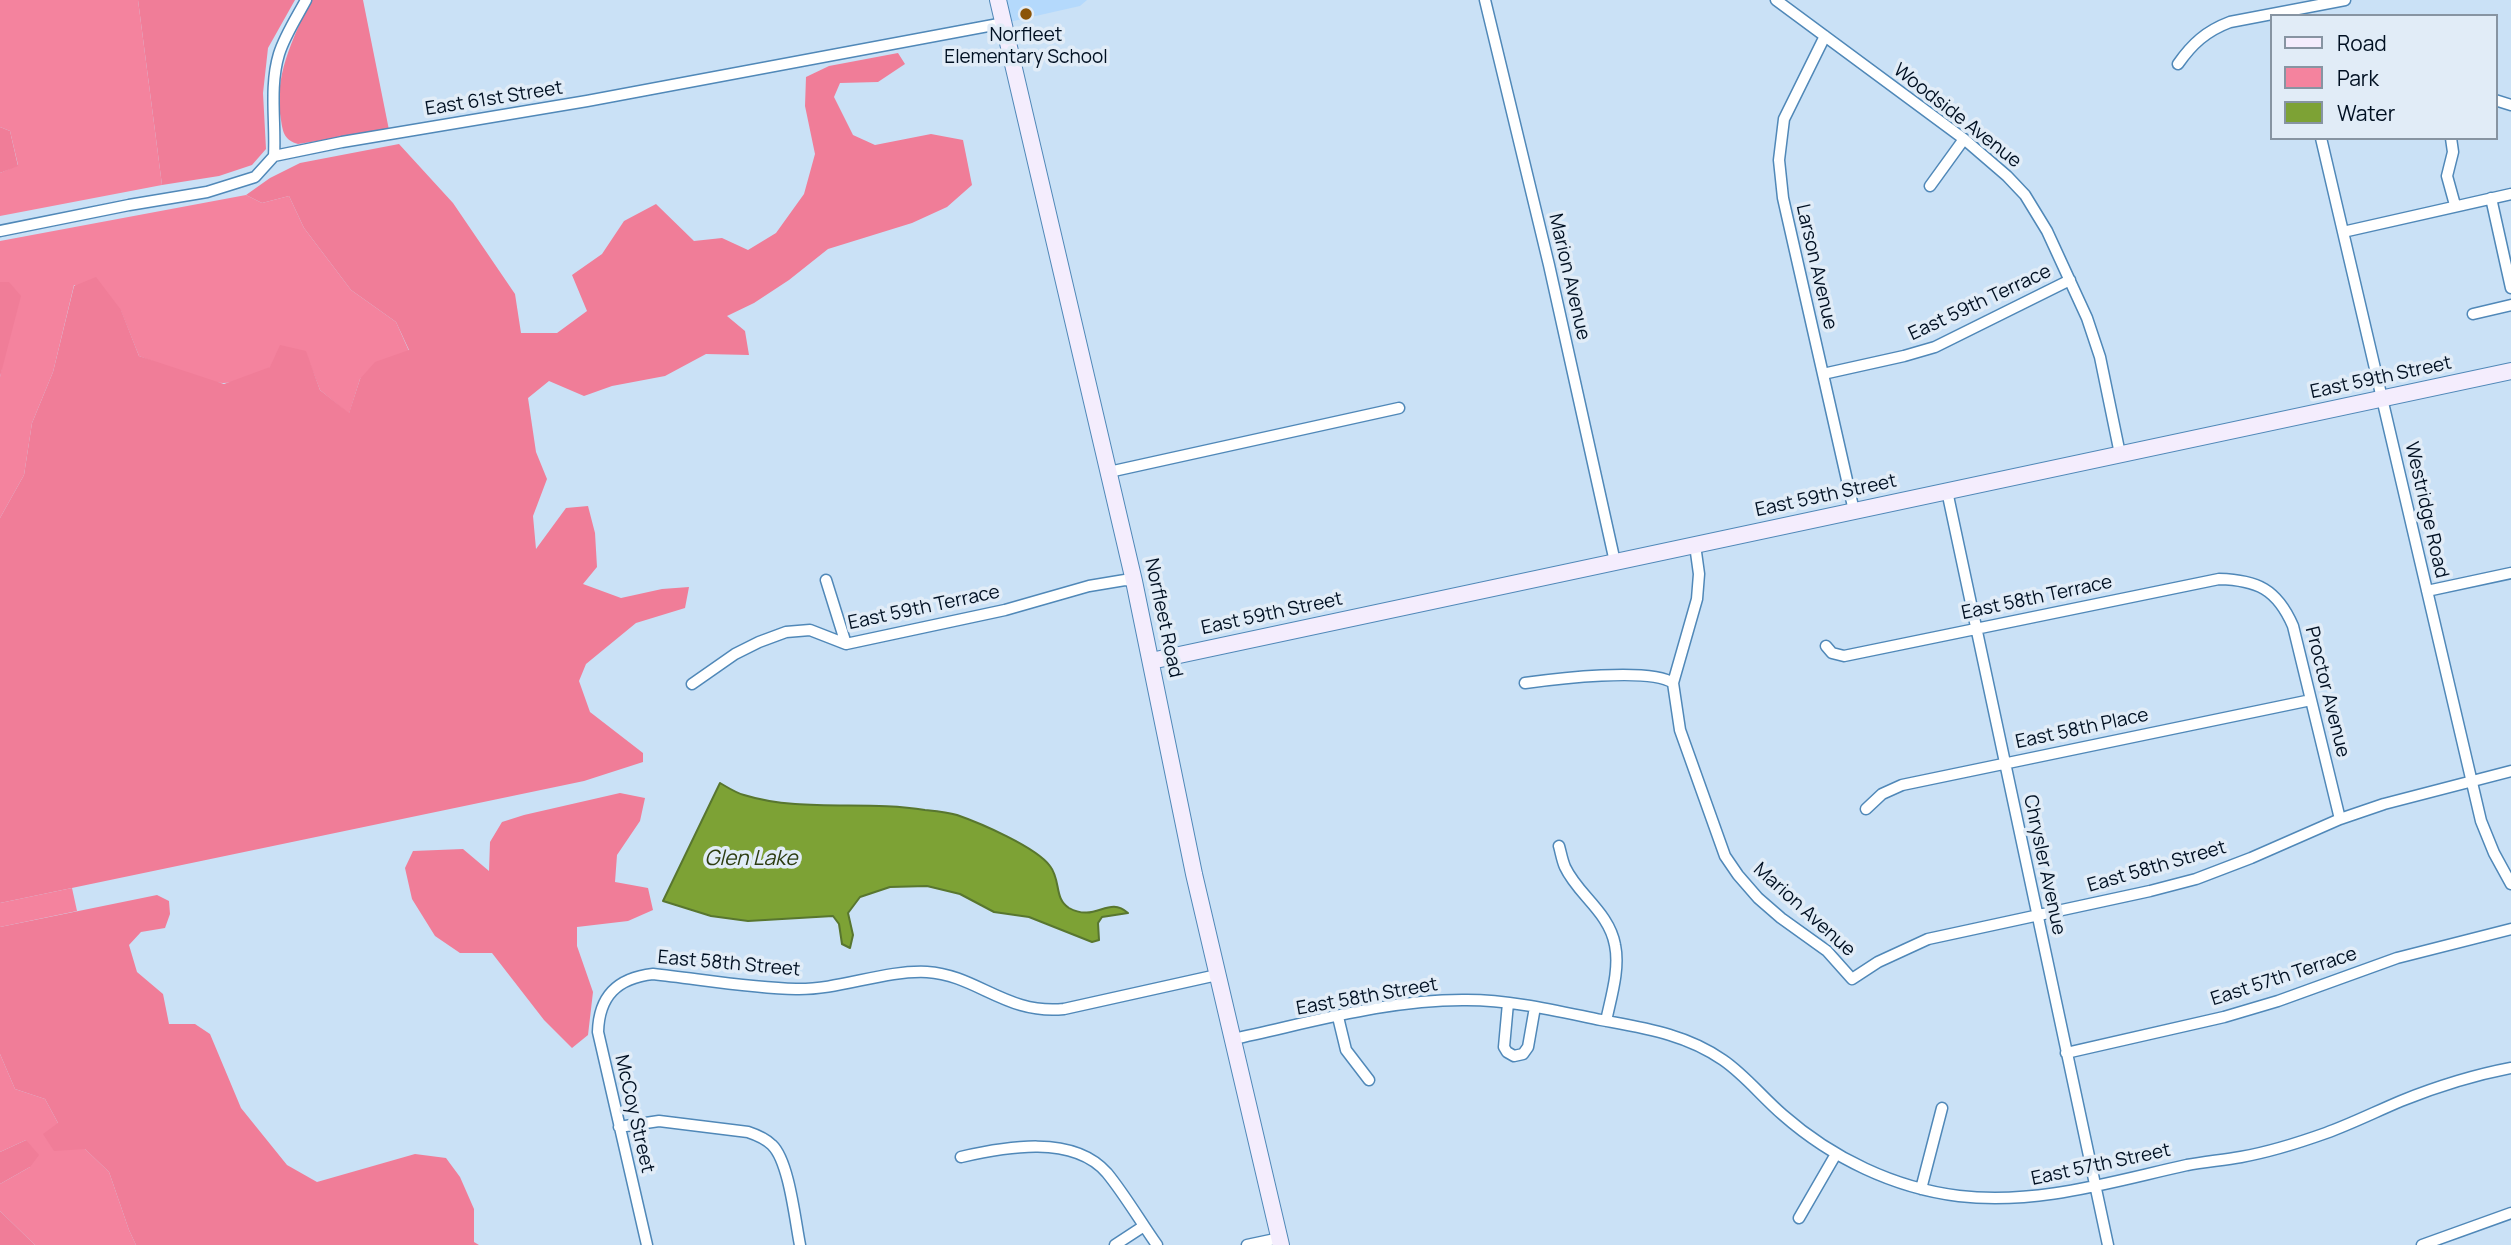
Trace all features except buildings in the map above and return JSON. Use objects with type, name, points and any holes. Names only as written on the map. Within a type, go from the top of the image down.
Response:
[{"type":"street","points":[[0,231],[207,192],[255,177],[274,156],[273,97],[279,54],[306,0]]},
{"type":"street","name":"Norfleet Road","points":[[998,0],[1134,581],[1194,874],[1280,1241]]},
{"type":"street","name":"Marion Avenue","points":[[1485,0],[1549,265],[1615,562]]},
{"type":"street","name":"Woodside Avenue","points":[[1776,0],[1964,139],[2025,195],[2047,231],[2087,318],[2100,358],[2120,454]]},
{"type":"street","points":[[2178,64],[2192,44],[2214,28],[2290,9],[2345,0]]},
{"type":"street","name":"East 61st Street","points":[[274,156],[1003,23]]},
{"type":"street","name":"Larson Avenue","points":[[1825,36],[1784,119],[1779,160],[1783,198],[1854,511]]},
{"type":"street","points":[[1930,187],[1964,139]]},
{"type":"street","name":"Westridge Road","points":[[2321,140],[2470,780],[2481,821],[2511,884]]},
{"type":"street","points":[[2451,140],[2454,152],[2447,176],[2455,205]]},
{"type":"street","points":[[2343,232],[2511,194]]},
{"type":"street","points":[[2491,198],[2511,288]]},
{"type":"street","name":"East 59th Terrace","points":[[1823,374],[1935,347],[2070,280]]},
{"type":"street","points":[[2473,314],[2511,305]]},
{"type":"street","name":"East 59th Street","points":[[1150,661],[2511,371]]},
{"type":"street","points":[[1109,472],[1399,408]]},
{"type":"street","name":"Chrysler Avenue","points":[[1947,491],[2108,1245]]},
{"type":"street","name":"Marion Avenue","points":[[1695,545],[1699,574],[1697,599],[1673,682],[1680,730],[1725,856],[1758,898],[1827,951],[1852,979]]},
{"type":"street","points":[[2427,591],[2511,573]]},
{"type":"street","name":"East 58th Terrace","points":[[1826,646],[1832,653],[1844,656],[2219,579],[2243,580],[2259,586]]},
{"type":"street","points":[[826,580],[846,644]]},
{"type":"street","name":"East 59th Terrace","points":[[692,684],[735,654],[786,632],[810,630],[846,644],[1005,610],[1089,586],[1134,581]]},
{"type":"street","name":"Proctor Avenue","points":[[2259,586],[2279,601],[2293,626],[2340,819]]},
{"type":"street","points":[[1525,683],[1598,675],[1650,677],[1673,682]]},
{"type":"street","name":"East 58th Place","points":[[1866,809],[1882,794],[1902,785],[2311,700]]},
{"type":"street","name":"East 58th Street","points":[[1852,979],[1878,962],[1928,940],[2196,879],[2340,819],[2384,804],[2511,771]]},
{"type":"street","points":[[1559,846],[1563,865],[1570,877],[1600,912],[1615,942],[1615,972],[1606,1021]]},
{"type":"street","name":"East 57th Terrace","points":[[2066,1053],[2224,1017],[2278,1001],[2397,958],[2511,929]]},
{"type":"street","name":"East 58th Street","points":[[610,993],[624,981],[653,974],[796,989],[832,986],[901,973],[928,972],[946,975],[1019,1006],[1045,1011],[1217,975]]},
{"type":"street","name":"McCoy Street","points":[[610,993],[598,1019],[598,1032],[646,1245]]},
{"type":"street","name":"East 58th Street","points":[[1233,1040],[1428,1001],[1508,1003],[1606,1021]]},
{"type":"street","points":[[1508,1003],[1504,1047],[1514,1056],[1523,1054],[1528,1047],[1535,1007]]},
{"type":"street","points":[[1338,1017],[1346,1050],[1369,1080]]},
{"type":"street","name":"East 57th Street","points":[[1606,1021],[1669,1034],[1706,1049],[1739,1072],[1781,1114],[1808,1136],[1868,1170],[1921,1189],[1955,1196],[2002,1199],[2060,1194],[2287,1146],[2451,1083],[2511,1068]]},
{"type":"street","points":[[1921,1189],[1942,1108]]},
{"type":"street","points":[[619,1127],[659,1121],[748,1132],[761,1137],[772,1145],[780,1156],[800,1245]]},
{"type":"street","points":[[961,1157],[1023,1147],[1078,1153],[1107,1173],[1157,1245]]},
{"type":"street","points":[[1799,1218],[1836,1154]]},
{"type":"street","points":[[2422,1245],[2511,1213]]},
{"type":"street","points":[[1115,1245],[1144,1226]]},
{"type":"street","points":[[1247,1245],[1280,1241]]},
{"type":"shaded area","points":[[138,0],[295,0],[268,48],[263,93],[266,149],[252,165],[219,176],[162,185]]},
{"type":"shaded area","points":[[310,0],[363,0],[389,130],[298,144],[285,136],[279,104],[282,73]]},
{"type":"shaded area","name":"Norfleet Elementary School","points":[[1005,0],[1087,0],[1080,6],[1009,22]]},
{"type":"shaded area","points":[[898,53],[905,64],[878,82],[840,83],[834,97],[853,135],[875,145],[931,134],[963,140],[972,185],[947,207],[912,223],[828,249],[789,280],[754,303],[727,316],[745,331],[749,355],[706,354],[665,376],[612,386],[584,396],[549,381],[528,398],[536,452],[547,479],[533,516],[536,549],[566,508],[588,506],[595,533],[597,567],[583,584],[621,598],[662,589],[689,587],[685,608],[636,623],[586,664],[579,681],[590,712],[643,753],[643,762],[584,781],[0,903],[0,518],[24,475],[32,423],[53,372],[74,286],[96,277],[121,310],[139,356],[224,384],[270,367],[280,345],[306,351],[320,390],[349,413],[360,379],[375,362],[409,350],[396,322],[351,290],[304,228],[289,196],[262,203],[246,195],[270,178],[300,163],[399,144],[453,203],[515,294],[521,333],[557,333],[587,311],[572,275],[602,254],[624,221],[656,204],[694,241],[722,238],[748,250],[776,233],[804,194],[815,154],[805,106],[806,77],[829,66]]},
{"type":"shaded area","points":[[0,127],[10,131],[18,166],[0,173]]},
{"type":"shaded area","points":[[0,282],[9,282],[21,296],[0,377]]},
{"type":"shaded area","points":[[620,793],[645,798],[640,821],[617,855],[615,882],[648,888],[653,910],[628,921],[577,927],[577,946],[593,992],[588,1035],[572,1048],[544,1020],[492,953],[460,953],[435,936],[412,899],[405,868],[413,851],[463,849],[489,871],[490,842],[502,822]]},
{"type":"shaded area","points":[[157,895],[169,901],[170,914],[165,928],[141,932],[129,945],[137,972],[163,994],[169,1024],[195,1024],[210,1034],[241,1108],[287,1165],[317,1182],[415,1154],[446,1158],[460,1177],[474,1209],[474,1242],[479,1245],[136,1245],[109,1172],[85,1149],[54,1151],[43,1134],[58,1123],[45,1099],[15,1089],[0,1054],[0,927]]},
{"type":"shaded area","points":[[26,1140],[39,1155],[30,1167],[0,1184],[0,1152]]},
{"type":"shaded area","points":[[0,1211],[35,1245],[0,1245]]},
{"type":"green space","points":[[0,0],[138,0],[162,185],[0,216],[0,173],[18,165],[10,131],[0,127]]},
{"type":"green space","points":[[246,195],[262,203],[289,196],[304,228],[351,290],[396,322],[409,351],[360,379],[349,414],[320,390],[305,351],[240,380],[223,383],[205,380],[139,356],[121,311],[74,285],[53,372],[32,423],[24,475],[0,518],[0,377],[9,282],[0,282],[0,241]]},
{"type":"green space","points":[[72,888],[77,911],[0,927],[0,903]]},
{"type":"green space","points":[[0,1054],[15,1089],[45,1099],[58,1123],[109,1172],[136,1245],[35,1245],[0,1211],[0,1184],[30,1167],[26,1140],[0,1152]]},
{"type":"water","name":"Glen Lake","points":[[720,783],[744,795],[788,804],[903,807],[957,815],[1007,836],[1043,859],[1053,871],[1061,900],[1069,908],[1087,913],[1114,907],[1128,913],[1102,917],[1098,923],[1099,940],[1092,942],[1029,917],[994,912],[960,894],[927,886],[890,887],[860,897],[848,913],[853,935],[850,948],[842,944],[839,924],[833,916],[748,921],[711,916],[663,901]]},
{"type":"place","name":"Norfleet Elementary School","points":[[1026,14]]}]
